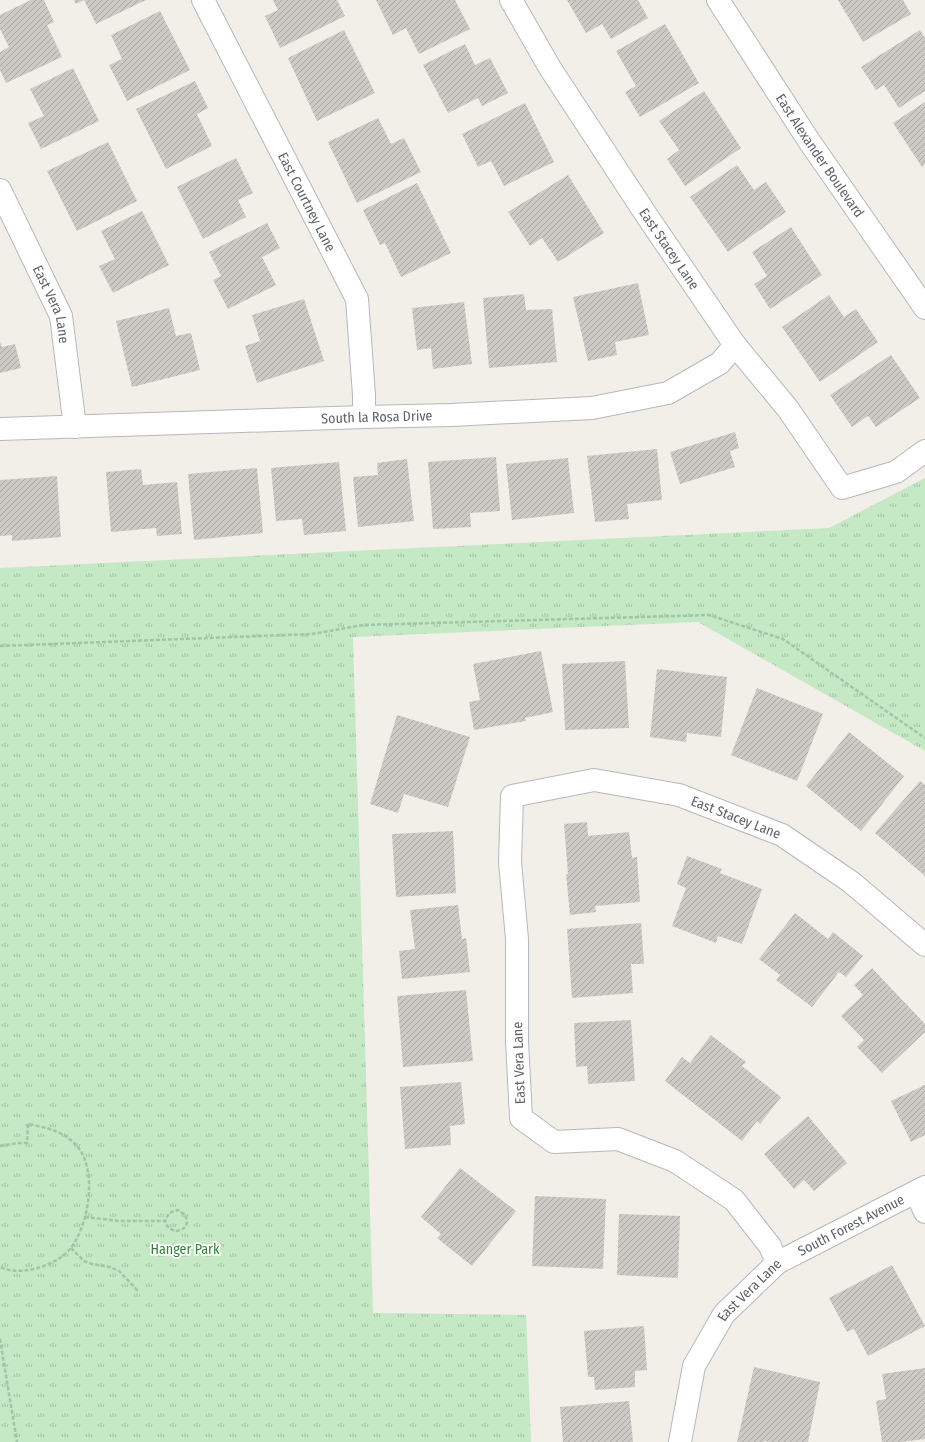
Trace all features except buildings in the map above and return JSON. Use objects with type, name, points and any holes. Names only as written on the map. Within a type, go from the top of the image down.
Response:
[{"type":"street","name":"East Courtney Lane","points":[[203,0],[357,299],[364,395],[364,417]]},
{"type":"street","name":"East Stacey Lane","points":[[511,0],[555,75],[647,216],[734,345],[788,409],[842,488],[896,472],[925,451]]},
{"type":"street","name":"East Alexander Boulevard","points":[[718,0],[809,141],[924,304]]},
{"type":"street","name":"East Vera Lane","points":[[0,190],[62,316],[75,427]]},
{"type":"street","name":"South la Rosa Drive","points":[[0,429],[450,415],[592,408],[668,393],[720,363],[734,345]]},
{"type":"street","name":"East Stacey Lane","points":[[512,796],[594,780],[679,795],[782,835],[851,882],[925,945]]},
{"type":"street","name":"East Vera Lane","points":[[512,796],[510,862],[517,939],[517,1042],[521,1118],[554,1142],[618,1139],[675,1161],[734,1200],[770,1246],[777,1263],[724,1314],[694,1366],[680,1442]]},
{"type":"street","name":"South Forest Avenue","points":[[777,1263],[920,1190]]},
{"type":"street","points":[[920,1190],[925,1212]]},
{"type":"path","points":[[0,646],[312,634],[363,625],[709,616],[783,639],[925,738]]},
{"type":"path","points":[[0,1146],[27,1143],[28,1124],[48,1128],[75,1143],[86,1159],[88,1170],[88,1202],[85,1217],[79,1235],[71,1248],[53,1261],[39,1268],[20,1272],[0,1267]]},
{"type":"path","points":[[178,1210],[185,1215],[187,1222],[182,1229],[174,1231],[168,1228],[165,1221],[169,1212],[178,1210]]},
{"type":"path","points":[[85,1217],[119,1221],[165,1221]]},
{"type":"path","points":[[71,1248],[84,1261],[110,1267],[118,1271],[138,1291]]},
{"type":"path","points":[[0,1338],[17,1442]]},
{"type":"green space","name":"Hanger Park","points":[[925,478],[925,751],[698,622],[353,637],[373,1313],[526,1315],[531,1442],[0,1442],[0,568],[829,528]]}]
